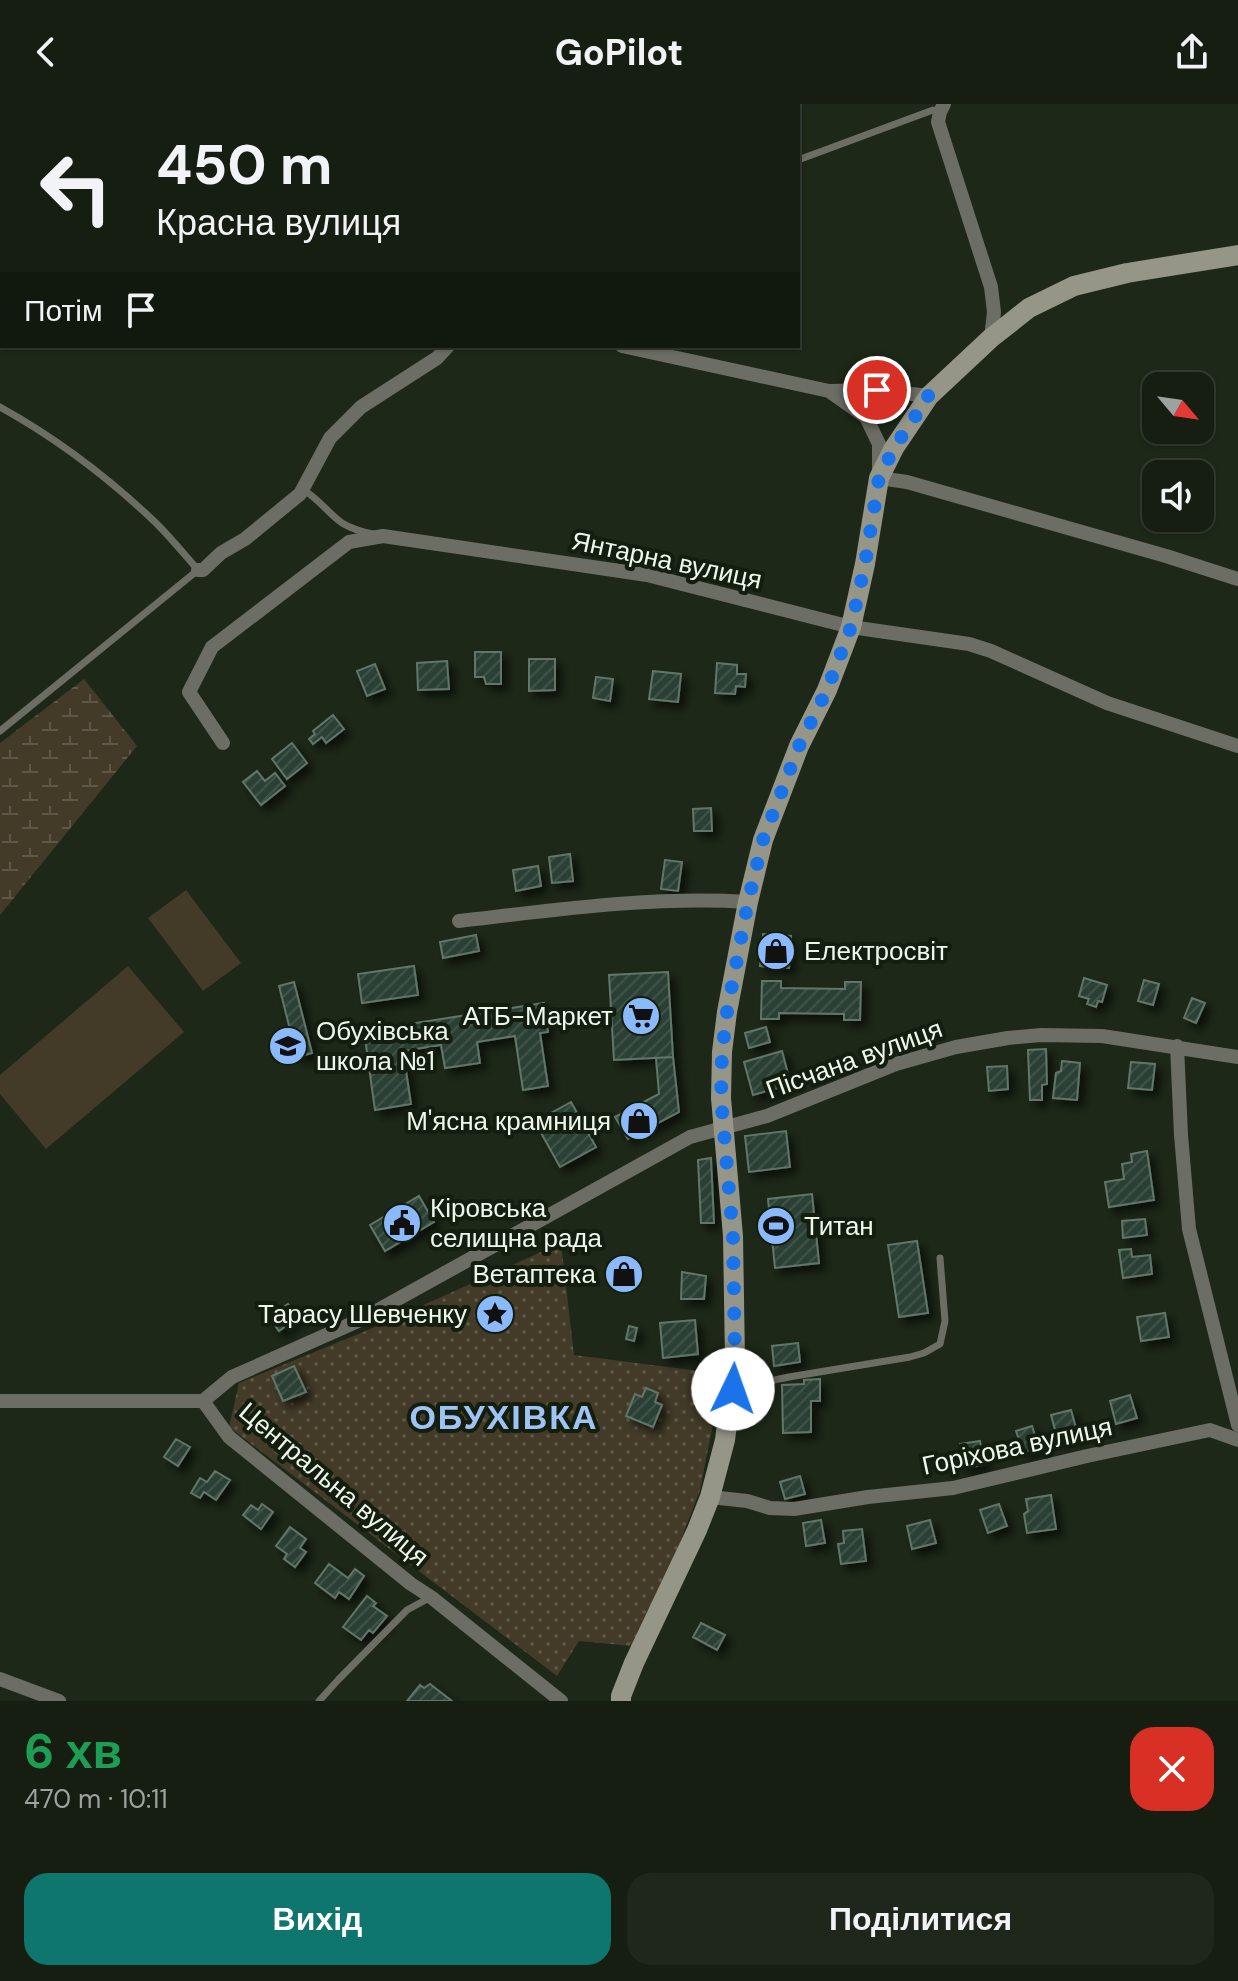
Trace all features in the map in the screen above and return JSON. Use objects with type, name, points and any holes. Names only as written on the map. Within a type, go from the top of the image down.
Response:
[{"type":"street","points":[[942,108],[938,122],[991,287],[994,312],[991,338]]},
{"type":"street","points":[[879,478],[894,448],[929,396],[991,338],[1029,308],[1074,286],[1127,273],[1238,255]]},
{"type":"street","points":[[198,570],[203,570],[221,553],[245,539],[300,494],[330,438],[361,407],[437,358],[446,348]]},
{"type":"street","points":[[631,348],[829,391],[877,390],[929,396]]},
{"type":"street","points":[[621,1701],[634,1663],[710,1497],[725,1440],[735,1360],[733,1236],[721,1098],[727,1012],[763,840],[799,746],[827,690],[851,627],[879,478],[879,444],[866,417],[829,391]]},
{"type":"street","points":[[879,478],[922,486],[1238,579]]},
{"type":"street","name":"Янтарна вулиця","points":[[223,743],[189,692],[212,647],[349,542],[383,536],[647,575],[851,627],[969,644],[1107,703],[1238,746]]},
{"type":"street","points":[[459,921],[622,902],[703,899],[748,902]]},
{"type":"street","name":"Пісчана вулиця","points":[[724,1128],[767,1116],[896,1064],[969,1045],[1041,1035],[1102,1036],[1238,1057]]},
{"type":"street","points":[[1177,1046],[1189,1229],[1238,1425]]},
{"type":"street","name":"Центральна вулиця","points":[[561,1701],[229,1437],[203,1401],[232,1377],[360,1320],[690,1137],[724,1128]]},
{"type":"street","points":[[0,1401],[203,1401]]},
{"type":"street","name":"Горіхова вулиця","points":[[710,1497],[747,1501],[770,1508],[794,1509],[953,1488],[1210,1430],[1238,1440]]},
{"type":"street","points":[[0,1679],[59,1701]]},
{"type":"lane","points":[[800,159],[942,108]]},
{"type":"lane","points":[[0,407],[30,424],[95,471],[156,523],[198,570],[0,731]]},
{"type":"lane","points":[[302,489],[314,496],[341,522],[359,531],[383,536]]},
{"type":"lane","points":[[733,1389],[910,1357],[940,1344],[945,1321],[940,1258]]},
{"type":"lane","points":[[319,1701],[407,1610],[431,1597]]},
{"type":"green space","points":[[84,679],[137,746],[0,915],[0,743]]},
{"type":"green space","points":[[186,890],[241,963],[203,991],[148,918]]},
{"type":"green space","points":[[128,966],[184,1032],[46,1149],[0,1094],[0,1075]]},
{"type":"green space","points":[[561,1243],[574,1355],[723,1374],[700,1490],[661,1592],[632,1646],[579,1641],[557,1676],[229,1427],[239,1383],[368,1330]]},
{"type":"building","points":[[475,652],[501,652],[501,684],[486,684],[484,677],[475,677]]},
{"type":"building","points":[[529,659],[555,659],[555,690],[529,691]]},
{"type":"building","points":[[447,661],[449,689],[418,690],[417,663]]},
{"type":"building","points":[[717,663],[737,665],[737,674],[746,674],[745,687],[736,686],[735,694],[715,693]]},
{"type":"building","points":[[375,664],[385,689],[367,696],[357,671]]},
{"type":"building","points":[[653,671],[681,674],[678,702],[649,699]]},
{"type":"building","points":[[596,677],[613,679],[610,701],[593,698]]},
{"type":"building","points":[[333,715],[344,729],[326,743],[322,737],[313,744],[309,739],[315,734],[313,731]]},
{"type":"building","points":[[292,743],[307,763],[287,779],[272,759]]},
{"type":"building","points":[[257,771],[265,781],[275,773],[285,786],[261,805],[243,782]]},
{"type":"building","points":[[711,808],[712,831],[694,831],[693,809]]},
{"type":"building","points":[[570,854],[573,881],[552,883],[549,857]]},
{"type":"building","points":[[665,860],[682,862],[678,891],[661,889]]},
{"type":"building","points":[[538,866],[541,886],[516,891],[513,870]]},
{"type":"building","name":"Електросвіт","points":[[763,934],[791,936],[789,968],[760,966]]},
{"type":"building","points":[[476,935],[479,951],[443,958],[440,942]]},
{"type":"building","points":[[414,966],[418,995],[362,1003],[358,974]]},
{"type":"building","name":"АТБ-Маркет","points":[[668,972],[673,1057],[614,1060],[609,975]]},
{"type":"building","points":[[1084,978],[1107,985],[1102,1002],[1098,1001],[1096,1007],[1087,1004],[1089,999],[1079,996]]},
{"type":"building","points":[[1144,980],[1159,984],[1153,1005],[1138,1001]]},
{"type":"building","points":[[762,981],[781,981],[781,988],[845,989],[845,982],[861,982],[860,1020],[844,1020],[844,1014],[779,1013],[779,1019],[761,1019]]},
{"type":"building","points":[[294,982],[312,1053],[297,1057],[279,986]]},
{"type":"building","points":[[1192,998],[1205,1003],[1196,1023],[1184,1018]]},
{"type":"building","points":[[544,1003],[548,1032],[540,1033],[548,1086],[523,1090],[515,1036],[477,1042],[480,1063],[445,1068],[441,1045],[403,1051],[411,1104],[375,1110],[364,1031]]},
{"type":"building","points":[[766,1027],[770,1042],[749,1048],[745,1033]]},
{"type":"building","points":[[1046,1049],[1047,1084],[1042,1085],[1042,1100],[1030,1100],[1028,1050]]},
{"type":"building","points":[[782,1051],[788,1074],[778,1077],[781,1087],[753,1095],[744,1062]]},
{"type":"building","points":[[673,1057],[679,1112],[628,1139],[615,1117],[659,1094],[656,1058]]},
{"type":"building","points":[[1062,1061],[1080,1063],[1077,1100],[1053,1098],[1056,1073],[1061,1071]]},
{"type":"building","points":[[1131,1062],[1155,1064],[1152,1090],[1128,1088]]},
{"type":"building","points":[[1007,1066],[1008,1089],[989,1091],[987,1067]]},
{"type":"building","points":[[571,1102],[596,1147],[560,1167],[535,1122]]},
{"type":"building","points":[[786,1131],[790,1167],[749,1172],[745,1136]]},
{"type":"building","points":[[1147,1151],[1154,1200],[1109,1207],[1105,1182],[1124,1179],[1122,1164],[1132,1162],[1131,1154]]},
{"type":"building","points":[[711,1158],[714,1223],[701,1223],[698,1160]]},
{"type":"building","points":[[812,1194],[819,1263],[775,1268],[768,1199]]},
{"type":"building","name":"Кіровська селищна рада","points":[[419,1196],[434,1222],[385,1251],[370,1225]]},
{"type":"building","points":[[1145,1219],[1147,1235],[1123,1238],[1122,1221]]},
{"type":"building","points":[[917,1241],[928,1313],[899,1317],[888,1245]]},
{"type":"building","points":[[1131,1249],[1132,1257],[1150,1255],[1152,1274],[1123,1278],[1119,1250]]},
{"type":"building","points":[[682,1272],[706,1276],[704,1299],[681,1299]]},
{"type":"building","points":[[288,1304],[297,1318],[279,1331],[269,1317]]},
{"type":"building","points":[[1165,1313],[1169,1337],[1141,1341],[1137,1317]]},
{"type":"building","points":[[695,1320],[698,1354],[663,1358],[660,1323]]},
{"type":"building","points":[[629,1326],[637,1328],[634,1341],[626,1339]]},
{"type":"building","points":[[798,1343],[800,1362],[774,1366],[772,1346]]},
{"type":"building","points":[[294,1366],[306,1392],[283,1401],[272,1376]]},
{"type":"building","points":[[820,1379],[820,1401],[811,1401],[811,1432],[783,1433],[782,1385],[804,1384],[804,1380]]},
{"type":"building","points":[[646,1388],[658,1393],[655,1402],[662,1405],[653,1427],[626,1416],[635,1394],[642,1397]]},
{"type":"building","points":[[1130,1395],[1137,1418],[1116,1424],[1110,1401]]},
{"type":"building","points":[[1071,1410],[1078,1435],[1058,1441],[1051,1415]]},
{"type":"building","points":[[1032,1426],[1039,1448],[1023,1452],[1016,1431]]},
{"type":"building","points":[[176,1439],[190,1447],[178,1466],[164,1457]]},
{"type":"building","points":[[980,1441],[984,1465],[964,1468],[960,1444]]},
{"type":"building","points":[[215,1471],[230,1480],[216,1500],[204,1492],[200,1498],[191,1493],[200,1478],[207,1482]]},
{"type":"building","points":[[800,1476],[805,1494],[785,1499],[780,1482]]},
{"type":"building","points":[[1051,1495],[1056,1529],[1027,1533],[1024,1514],[1028,1511],[1026,1499]]},
{"type":"building","points":[[262,1504],[273,1512],[261,1529],[243,1515],[251,1505],[258,1510]]},
{"type":"building","points":[[999,1504],[1007,1526],[988,1533],[980,1510]]},
{"type":"building","points":[[821,1520],[825,1543],[806,1546],[803,1523]]},
{"type":"building","points":[[930,1520],[936,1543],[912,1549],[907,1526]]},
{"type":"building","points":[[290,1527],[306,1539],[300,1548],[306,1552],[295,1567],[284,1559],[287,1554],[276,1546]]},
{"type":"building","points":[[862,1529],[866,1561],[841,1564],[838,1544],[844,1543],[843,1531]]},
{"type":"building","points":[[329,1564],[348,1578],[355,1569],[364,1576],[349,1599],[339,1592],[335,1598],[315,1583]]},
{"type":"building","points":[[367,1596],[376,1603],[373,1606],[387,1616],[373,1633],[369,1630],[361,1640],[343,1627]]},
{"type":"building","points":[[701,1623],[725,1635],[717,1650],[693,1637]]},
{"type":"building","points":[[430,1684],[452,1701],[407,1701],[420,1685],[424,1688]]},
{"type":"place","name":"Електросвіт","points":[[776,951]]},
{"type":"place","name":"АТБ-Маркет","points":[[641,1016]]},
{"type":"place","name":"Обухівська школа №1","points":[[288,1046]]},
{"type":"place","name":"М'ясна крамниця","points":[[639,1121]]},
{"type":"place","name":"Кіровська селищна рада","points":[[402,1223]]},
{"type":"place","name":"Титан","points":[[776,1226]]},
{"type":"place","name":"Ветаптека","points":[[624,1274]]},
{"type":"place","name":"Тарасу Шевченку","points":[[495,1314]]},
{"type":"district","name":"ОБУХІВКА","points":[[504,1417]]},
{"type":"route","points":[[733,1389],[733,1236],[721,1098],[727,1012],[763,840],[799,746],[827,690],[851,627],[879,478],[894,448],[929,396],[877,390]]}]
